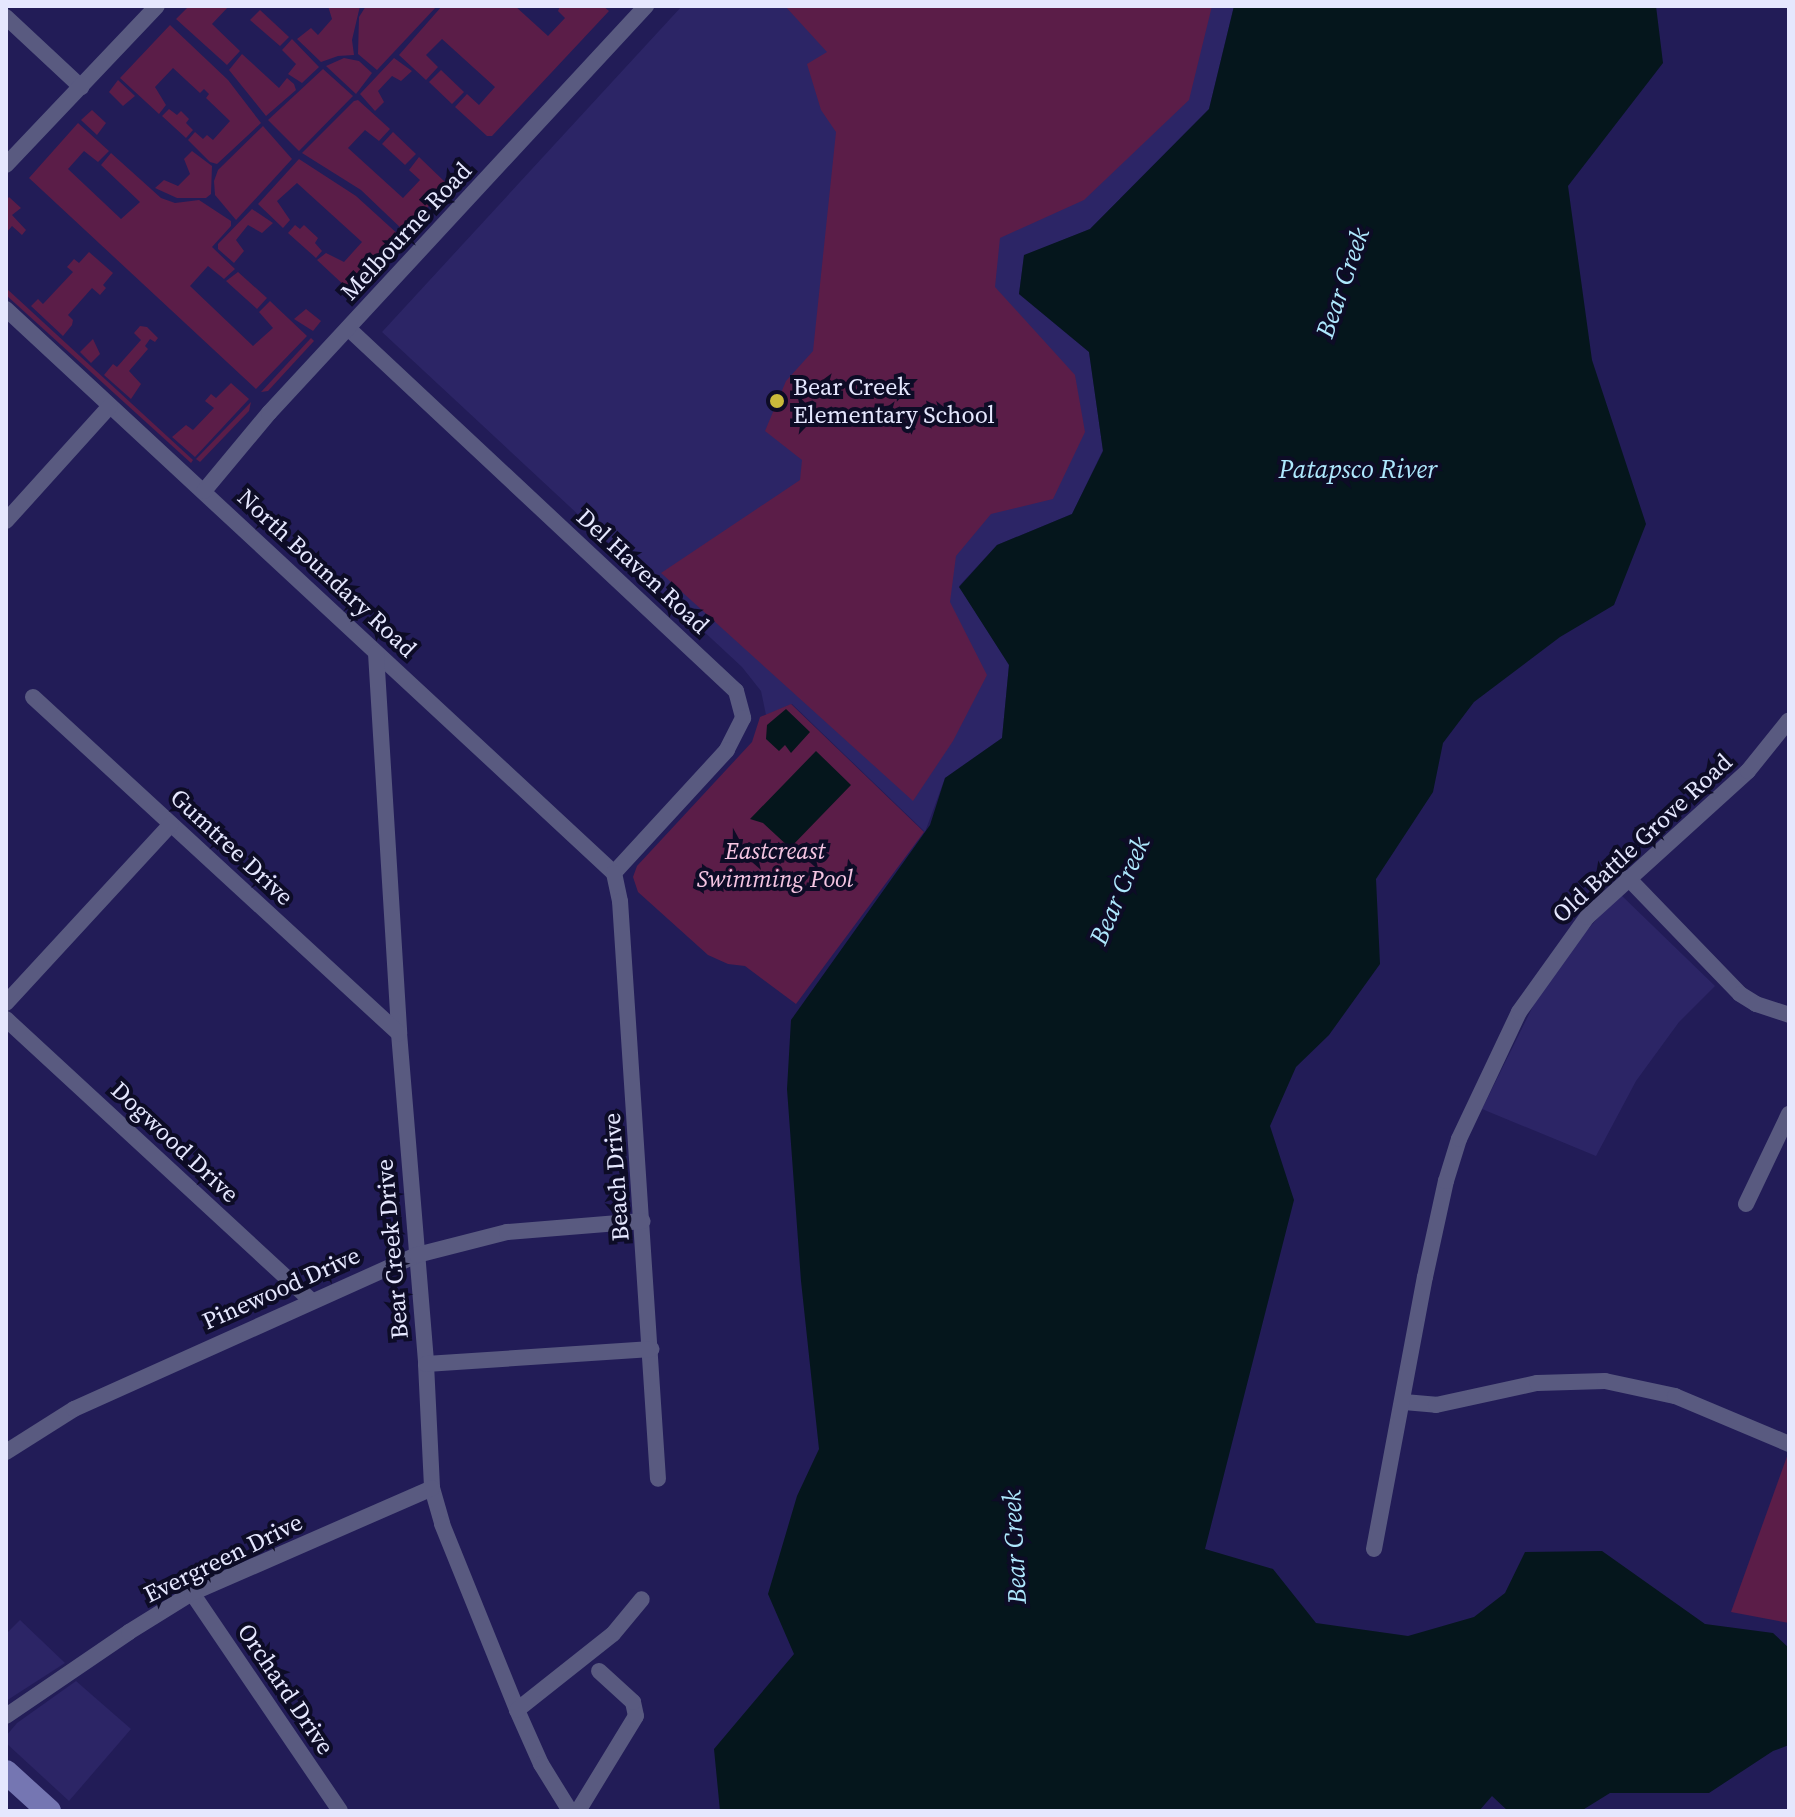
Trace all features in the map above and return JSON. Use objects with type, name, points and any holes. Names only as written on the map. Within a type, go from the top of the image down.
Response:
[{"type":"main road","points":[[6,1772],[49,1811]]},
{"type":"street","points":[[6,165],[157,6]]},
{"type":"street","name":"Melbourne Road","points":[[204,491],[269,413],[640,8]]},
{"type":"street","points":[[6,17],[81,87]]},
{"type":"street","name":"North Boundary Road","points":[[6,309],[614,873]]},
{"type":"street","name":"Del Haven Road","points":[[349,329],[736,691],[743,718],[727,750],[614,873]]},
{"type":"street","points":[[6,521],[110,406]]},
{"type":"street","name":"Bear Creek Drive","points":[[376,653],[399,1033],[426,1364],[432,1488],[442,1524],[517,1710],[541,1764],[570,1811]]},
{"type":"street","name":"Gumtree Drive","points":[[33,697],[399,1033]]},
{"type":"street","name":"Old Battle Grove Road","points":[[1374,1549],[1446,1181],[1469,1116],[1534,986],[1587,917],[1748,771],[1789,720]]},
{"type":"street","points":[[6,1003],[171,824]]},
{"type":"street","name":"Beach Drive","points":[[614,873],[620,901],[652,1349],[658,1479]]},
{"type":"street","points":[[1628,878],[1740,994],[1756,1004],[1789,1015]]},
{"type":"street","name":"Dogwood Drive","points":[[6,1019],[311,1300]]},
{"type":"street","points":[[1746,1204],[1789,1114]]},
{"type":"street","name":"Pinewood Drive","points":[[6,1452],[74,1409],[417,1255],[507,1232],[643,1221]]},
{"type":"street","points":[[426,1364],[652,1349]]},
{"type":"street","points":[[1404,1402],[1436,1405],[1537,1383],[1605,1381],[1675,1396],[1789,1444]]},
{"type":"street","name":"Evergreen Drive","points":[[6,1716],[192,1593],[432,1488]]},
{"type":"street","name":"Orchard Drive","points":[[192,1593],[340,1811]]},
{"type":"street","points":[[517,1710],[613,1634],[642,1599]]},
{"type":"street","points":[[578,1811],[636,1716],[633,1702],[599,1671]]},
{"type":"shaded area","name":"Bear Creek Elementary School","points":[[682,6],[1234,6],[1209,109],[1090,229],[1024,256],[1019,294],[1089,352],[1103,450],[1072,514],[997,545],[959,586],[1009,665],[1002,738],[945,778],[925,832],[792,704],[766,715],[761,691],[742,667],[382,332]]},
{"type":"shaded area","points":[[1619,893],[1715,986],[1679,1022],[1636,1081],[1596,1156],[1482,1109],[1548,976]]},
{"type":"shaded area","points":[[20,1620],[65,1663],[6,1701],[6,1634]]},
{"type":"shaded area","points":[[76,1681],[131,1729],[69,1801],[6,1743],[6,1736],[17,1723]]},
{"type":"green space","points":[[189,6],[229,6],[212,24],[240,51],[227,65],[176,19]]},
{"type":"green space","points":[[328,6],[360,6],[352,40],[354,55],[321,62],[297,39],[311,28],[318,35],[332,19]]},
{"type":"green space","points":[[366,6],[437,6],[377,70],[358,54],[359,17]]},
{"type":"green space","points":[[442,6],[515,6],[548,36],[565,18],[558,11],[560,6],[603,6],[609,11],[492,136],[487,136],[455,107],[467,94],[479,105],[495,87],[442,39],[426,55],[438,67],[426,80],[399,55]]},
{"type":"green space","points":[[785,6],[1212,6],[1189,100],[1084,200],[1000,238],[995,287],[1075,375],[1085,432],[1053,499],[991,514],[956,556],[950,602],[987,675],[953,741],[913,801],[661,573],[800,480],[802,460],[765,431],[786,381],[813,351],[836,132],[821,110],[807,64],[827,52]]},
{"type":"green space","points":[[260,10],[289,37],[280,46],[250,20]]},
{"type":"green space","points":[[170,25],[228,80],[261,123],[217,164],[210,162],[188,140],[195,132],[203,139],[207,135],[213,140],[230,121],[206,98],[209,94],[204,89],[200,93],[173,68],[155,87],[166,105],[159,114],[120,78]]},
{"type":"green space","points":[[292,39],[319,67],[302,83],[288,74],[296,64],[282,50]]},
{"type":"green space","points":[[242,54],[279,88],[287,78],[294,84],[296,90],[266,116],[229,70]]},
{"type":"green space","points":[[344,58],[359,61],[372,73],[356,94],[326,66]]},
{"type":"green space","points":[[394,58],[412,71],[401,81],[392,76],[378,91],[384,102],[375,111],[360,94]]},
{"type":"green space","points":[[323,69],[353,96],[299,151],[268,120]]},
{"type":"green space","points":[[441,70],[464,92],[452,104],[429,82]]},
{"type":"green space","points":[[118,80],[135,96],[123,106],[109,92]]},
{"type":"green space","points":[[358,100],[390,129],[379,141],[365,130],[348,148],[403,198],[420,180],[409,170],[419,157],[445,182],[446,187],[405,232],[361,190],[302,153]]},
{"type":"green space","points":[[169,109],[177,115],[181,111],[189,119],[186,123],[193,130],[186,138],[162,116]]},
{"type":"green space","points":[[92,110],[106,123],[97,135],[81,120]]},
{"type":"green space","points":[[78,123],[109,151],[98,162],[84,151],[68,169],[121,219],[140,202],[101,165],[111,153],[161,198],[175,203],[199,200],[231,221],[231,226],[212,247],[235,269],[224,279],[208,266],[190,286],[253,346],[273,328],[259,312],[270,301],[307,336],[256,389],[29,178]]},
{"type":"green space","points":[[263,126],[292,159],[236,220],[215,195],[214,181],[218,170]]},
{"type":"green space","points":[[393,132],[416,154],[405,165],[382,144]]},
{"type":"green space","points":[[192,151],[212,166],[211,194],[206,198],[177,198],[155,188],[164,180],[178,186],[190,174],[184,159]]},
{"type":"green space","points":[[299,159],[356,196],[400,236],[352,288],[347,288],[317,260],[326,253],[344,262],[362,242],[297,183],[277,201],[290,220],[283,228],[258,204]]},
{"type":"green space","points":[[9,197],[21,208],[12,215],[26,230],[22,235],[12,226],[6,233],[6,201]]},
{"type":"green space","points":[[252,209],[273,223],[262,233],[248,225],[236,240],[244,251],[234,263],[218,249],[218,244]]},
{"type":"green space","points":[[295,225],[300,229],[304,225],[318,238],[315,243],[322,251],[316,258],[288,233]]},
{"type":"green space","points":[[89,252],[113,273],[103,285],[106,288],[100,295],[92,288],[68,315],[73,320],[72,325],[63,336],[31,306],[38,299],[43,304],[73,272],[67,267],[74,259],[79,263]]},
{"type":"green space","points":[[238,272],[267,298],[257,309],[226,281]]},
{"type":"green space","points":[[6,288],[193,460],[191,463],[6,295]]},
{"type":"green space","points":[[306,309],[321,321],[313,331],[294,319]]},
{"type":"green space","points":[[140,326],[147,327],[158,338],[155,342],[150,339],[145,346],[148,349],[129,371],[141,384],[131,399],[104,375],[113,364],[117,367],[141,340],[134,333]]},
{"type":"green space","points":[[311,338],[314,341],[268,391],[261,392]]},
{"type":"green space","points":[[93,339],[100,354],[91,363],[80,352]]},
{"type":"green space","points":[[231,383],[249,399],[195,457],[172,437],[186,425],[193,430],[214,408],[205,401],[211,394],[216,398]]},
{"type":"green space","points":[[251,402],[249,411],[200,462],[196,459]]},
{"type":"green space","name":"Eastcreast Swimming Pool","points":[[791,704],[924,832],[796,1004],[745,966],[728,964],[708,955],[638,892],[633,877],[637,866],[752,742],[760,717]]},
{"type":"green space","points":[[1789,1451],[1789,1623],[1731,1612]]},
{"type":"water","name":"Patapsco River","points":[[1234,6],[1656,6],[1663,63],[1568,186],[1592,360],[1646,524],[1614,605],[1560,637],[1474,702],[1443,743],[1433,792],[1376,879],[1380,964],[1329,1035],[1296,1067],[1270,1126],[1294,1200],[1205,1549],[1273,1569],[1316,1623],[1408,1636],[1474,1617],[1505,1593],[1525,1552],[1602,1551],[1705,1624],[1773,1633],[1789,1648],[1789,1745],[1773,1751],[1709,1793],[1610,1793],[1581,1811],[1508,1811],[1492,1796],[1479,1811],[720,1811],[714,1749],[794,1654],[768,1594],[797,1496],[819,1449],[801,1281],[787,1089],[791,1020],[930,825],[945,778],[1002,738],[1009,665],[959,587],[997,545],[1072,514],[1103,451],[1089,352],[1019,294],[1024,255],[1090,229],[1209,109]]},
{"type":"water","points":[[786,709],[810,732],[791,753],[785,745],[779,751],[766,739],[767,725]]},
{"type":"water","points":[[816,751],[851,785],[790,848],[763,823],[750,819]]},
{"type":"place","name":"Bear Creek Elementary School","points":[[777,401]]},
{"type":"water label","name":"Bear Creek","points":[[1343,283]]},
{"type":"water label","name":"Bear Creek","points":[[1120,891]]},
{"type":"water label","name":"Bear Creek","points":[[1015,1547]]}]
